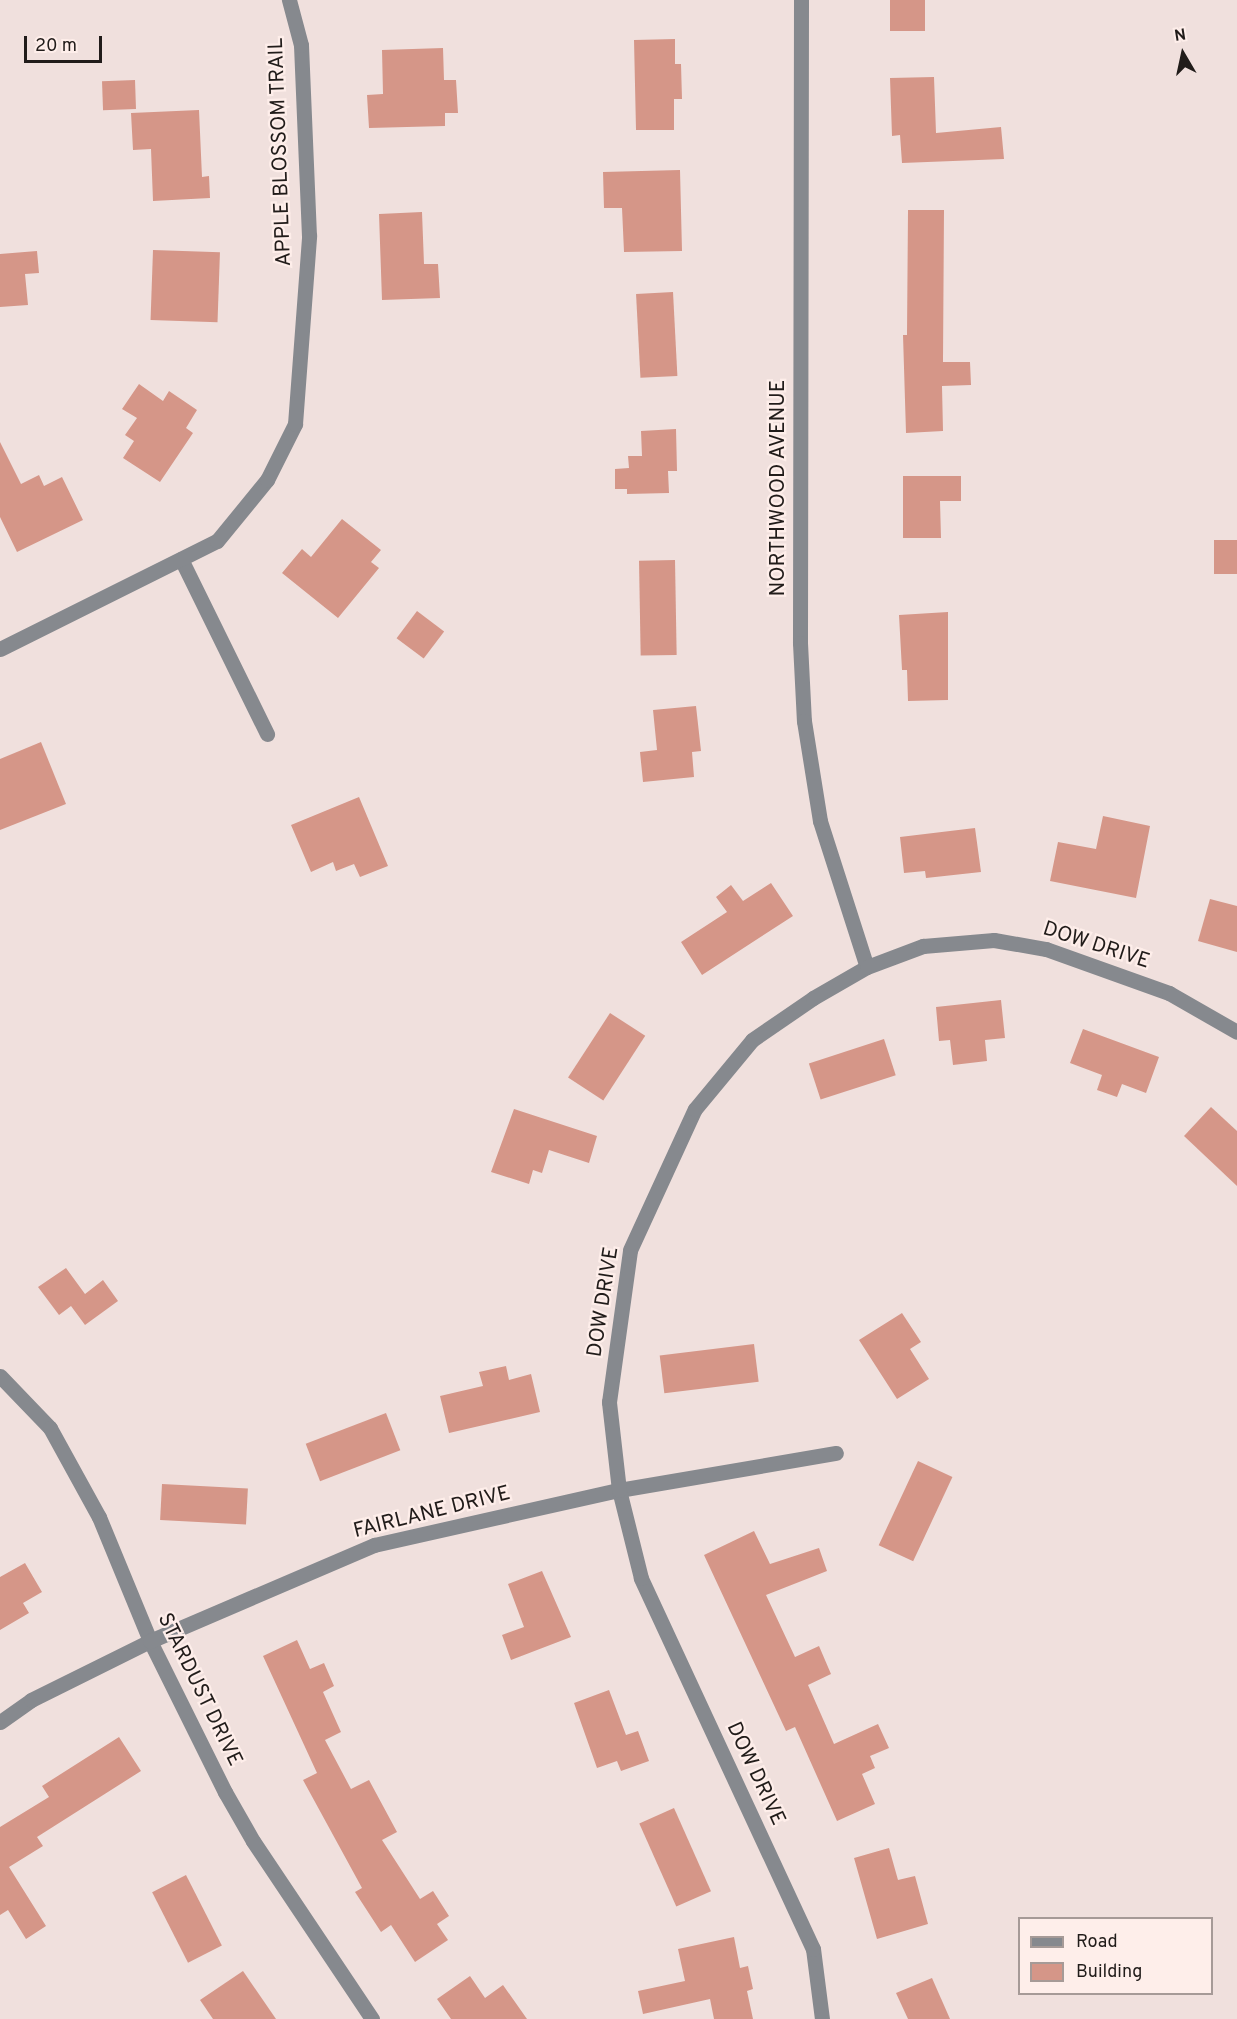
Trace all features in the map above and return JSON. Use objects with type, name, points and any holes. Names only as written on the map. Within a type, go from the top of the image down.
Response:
[{"type":"street","name":"APPLE BLOSSOM TRAIL","points":[[0,650],[217,541],[238,519],[267,480],[295,424],[309,236],[301,45],[289,0]]},
{"type":"street","name":"NORTHWOOD AVENUE","points":[[801,0],[800,644],[804,721],[820,821],[867,967]]},
{"type":"street","points":[[181,559],[267,734]]},
{"type":"street","name":"DOW DRIVE","points":[[822,2019],[813,1948],[641,1578],[619,1490],[609,1402],[630,1250],[695,1108],[752,1040],[813,998],[867,967],[923,946],[994,940],[1046,949],[1169,993],[1237,1032]]},
{"type":"street","name":"STARDUST DRIVE","points":[[0,1376],[50,1428],[99,1517],[150,1641],[253,1841],[372,2019]]},
{"type":"street","name":"FAIRLANE DRIVE","points":[[0,1722],[31,1700],[150,1641],[374,1545],[619,1490],[836,1453]]},
{"type":"building","points":[[890,0],[925,0],[925,31],[890,31]]},
{"type":"building","points":[[675,39],[675,64],[681,64],[682,99],[674,99],[674,130],[636,130],[634,40]]},
{"type":"building","points":[[443,48],[444,80],[456,80],[458,113],[445,113],[445,126],[369,128],[367,95],[383,94],[382,50]]},
{"type":"building","points":[[934,77],[936,133],[1001,127],[1004,159],[902,163],[900,135],[892,136],[890,78]]},
{"type":"building","points":[[135,80],[136,109],[103,110],[102,81]]},
{"type":"building","points":[[199,110],[202,177],[209,176],[210,198],[153,201],[151,149],[133,150],[131,113]]},
{"type":"building","points":[[680,170],[682,251],[624,252],[622,208],[604,208],[603,172]]},
{"type":"building","points":[[908,210],[944,210],[943,362],[970,362],[971,385],[942,386],[943,431],[906,433],[903,335],[907,335]]},
{"type":"building","points":[[422,212],[424,264],[438,264],[440,298],[382,300],[379,214]]},
{"type":"building","points":[[153,250],[220,252],[218,322],[151,320]]},
{"type":"building","points":[[37,251],[39,273],[25,274],[28,305],[0,307],[0,254]]},
{"type":"building","points":[[673,292],[677,376],[640,378],[636,294]]},
{"type":"building","points":[[139,384],[163,401],[169,391],[197,410],[186,428],[193,433],[160,482],[123,458],[134,441],[125,435],[137,418],[122,409]]},
{"type":"building","points":[[676,429],[677,471],[668,471],[669,493],[627,494],[627,489],[615,489],[615,469],[629,468],[628,456],[642,456],[641,431]]},
{"type":"building","points":[[0,442],[21,484],[39,475],[44,486],[62,477],[83,520],[17,552],[0,517]]},
{"type":"building","points":[[903,476],[961,476],[961,501],[940,501],[941,538],[903,538]]},
{"type":"building","points":[[342,519],[381,550],[371,562],[379,568],[338,618],[282,573],[302,549],[311,557]]},
{"type":"building","points":[[1214,540],[1237,540],[1237,574],[1214,574]]},
{"type":"building","points":[[675,560],[677,655],[641,656],[639,561]]},
{"type":"building","points":[[417,611],[444,631],[424,659],[397,638]]},
{"type":"building","points":[[948,612],[948,700],[908,701],[907,670],[902,670],[899,615]]},
{"type":"building","points":[[696,706],[701,751],[692,752],[694,777],[643,782],[640,752],[657,750],[653,710]]},
{"type":"building","points":[[41,742],[66,804],[0,830],[0,759]]},
{"type":"building","points":[[359,797],[388,866],[360,877],[354,864],[336,871],[333,862],[311,872],[291,825]]},
{"type":"building","points":[[1103,816],[1150,826],[1136,898],[1050,881],[1058,842],[1096,849]]},
{"type":"building","points":[[975,828],[981,872],[926,878],[925,871],[904,873],[900,837]]},
{"type":"building","points":[[771,883],[793,916],[702,975],[681,942],[727,912],[716,897],[731,885],[743,901]]},
{"type":"building","points":[[1210,899],[1237,906],[1237,952],[1198,941]]},
{"type":"building","points":[[1001,1000],[1005,1038],[985,1040],[987,1061],[953,1065],[950,1040],[939,1041],[936,1007]]},
{"type":"building","points":[[610,1013],[645,1036],[603,1100],[568,1078]]},
{"type":"building","points":[[1083,1029],[1159,1057],[1146,1093],[1122,1084],[1117,1097],[1097,1090],[1102,1075],[1070,1063]]},
{"type":"building","points":[[884,1039],[896,1075],[821,1100],[809,1063]]},
{"type":"building","points":[[1211,1107],[1237,1131],[1237,1186],[1184,1136]]},
{"type":"building","points":[[514,1109],[597,1136],[589,1163],[549,1150],[542,1173],[533,1170],[529,1184],[491,1172]]},
{"type":"building","points":[[66,1268],[85,1294],[103,1280],[118,1301],[85,1325],[71,1306],[59,1315],[38,1287]]},
{"type":"building","points":[[902,1313],[921,1342],[910,1349],[929,1379],[897,1399],[859,1340]]},
{"type":"building","points":[[754,1344],[759,1382],[664,1393],[660,1356]]},
{"type":"building","points":[[506,1366],[509,1380],[531,1374],[540,1412],[449,1433],[440,1396],[483,1386],[479,1372]]},
{"type":"building","points":[[386,1413],[400,1450],[320,1481],[306,1444]]},
{"type":"building","points":[[918,1461],[952,1477],[913,1561],[879,1545]]},
{"type":"building","points":[[162,1484],[248,1489],[246,1524],[160,1520]]},
{"type":"building","points":[[754,1531],[770,1564],[819,1548],[827,1571],[766,1595],[795,1657],[819,1646],[831,1674],[808,1685],[834,1744],[878,1724],[889,1748],[870,1756],[875,1768],[862,1774],[875,1804],[837,1821],[795,1727],[786,1731],[704,1555]]},
{"type":"building","points":[[25,1563],[42,1592],[23,1603],[29,1613],[0,1630],[0,1577]]},
{"type":"building","points":[[542,1571],[571,1637],[511,1660],[502,1635],[524,1627],[508,1584]]},
{"type":"building","points":[[297,1640],[310,1669],[324,1663],[334,1686],[323,1692],[341,1732],[325,1740],[351,1789],[369,1780],[397,1832],[382,1840],[420,1899],[433,1891],[449,1916],[437,1924],[448,1940],[415,1962],[391,1925],[381,1932],[355,1892],[362,1888],[303,1780],[317,1773],[263,1656]]},
{"type":"building","points":[[609,1690],[626,1735],[638,1731],[649,1761],[621,1771],[617,1761],[597,1768],[574,1703]]},
{"type":"building","points":[[119,1737],[141,1771],[37,1837],[43,1846],[9,1867],[46,1926],[26,1939],[8,1910],[0,1915],[0,1827],[49,1797],[42,1786]]},
{"type":"building","points":[[674,1808],[711,1891],[676,1907],[639,1823]]},
{"type":"building","points":[[889,1848],[898,1880],[915,1876],[928,1924],[877,1939],[854,1858]]},
{"type":"building","points":[[186,1875],[222,1945],[188,1963],[152,1892]]},
{"type":"building","points":[[734,1937],[740,1968],[748,1966],[753,1989],[747,1991],[753,2019],[714,2019],[710,1999],[643,2014],[638,1991],[685,1981],[678,1949]]},
{"type":"building","points":[[243,1971],[276,2019],[213,2019],[200,2000]]},
{"type":"building","points":[[470,1976],[485,1998],[503,1985],[527,2019],[451,2019],[437,1999]]},
{"type":"building","points":[[932,1978],[950,2019],[908,2019],[896,1993]]}]
